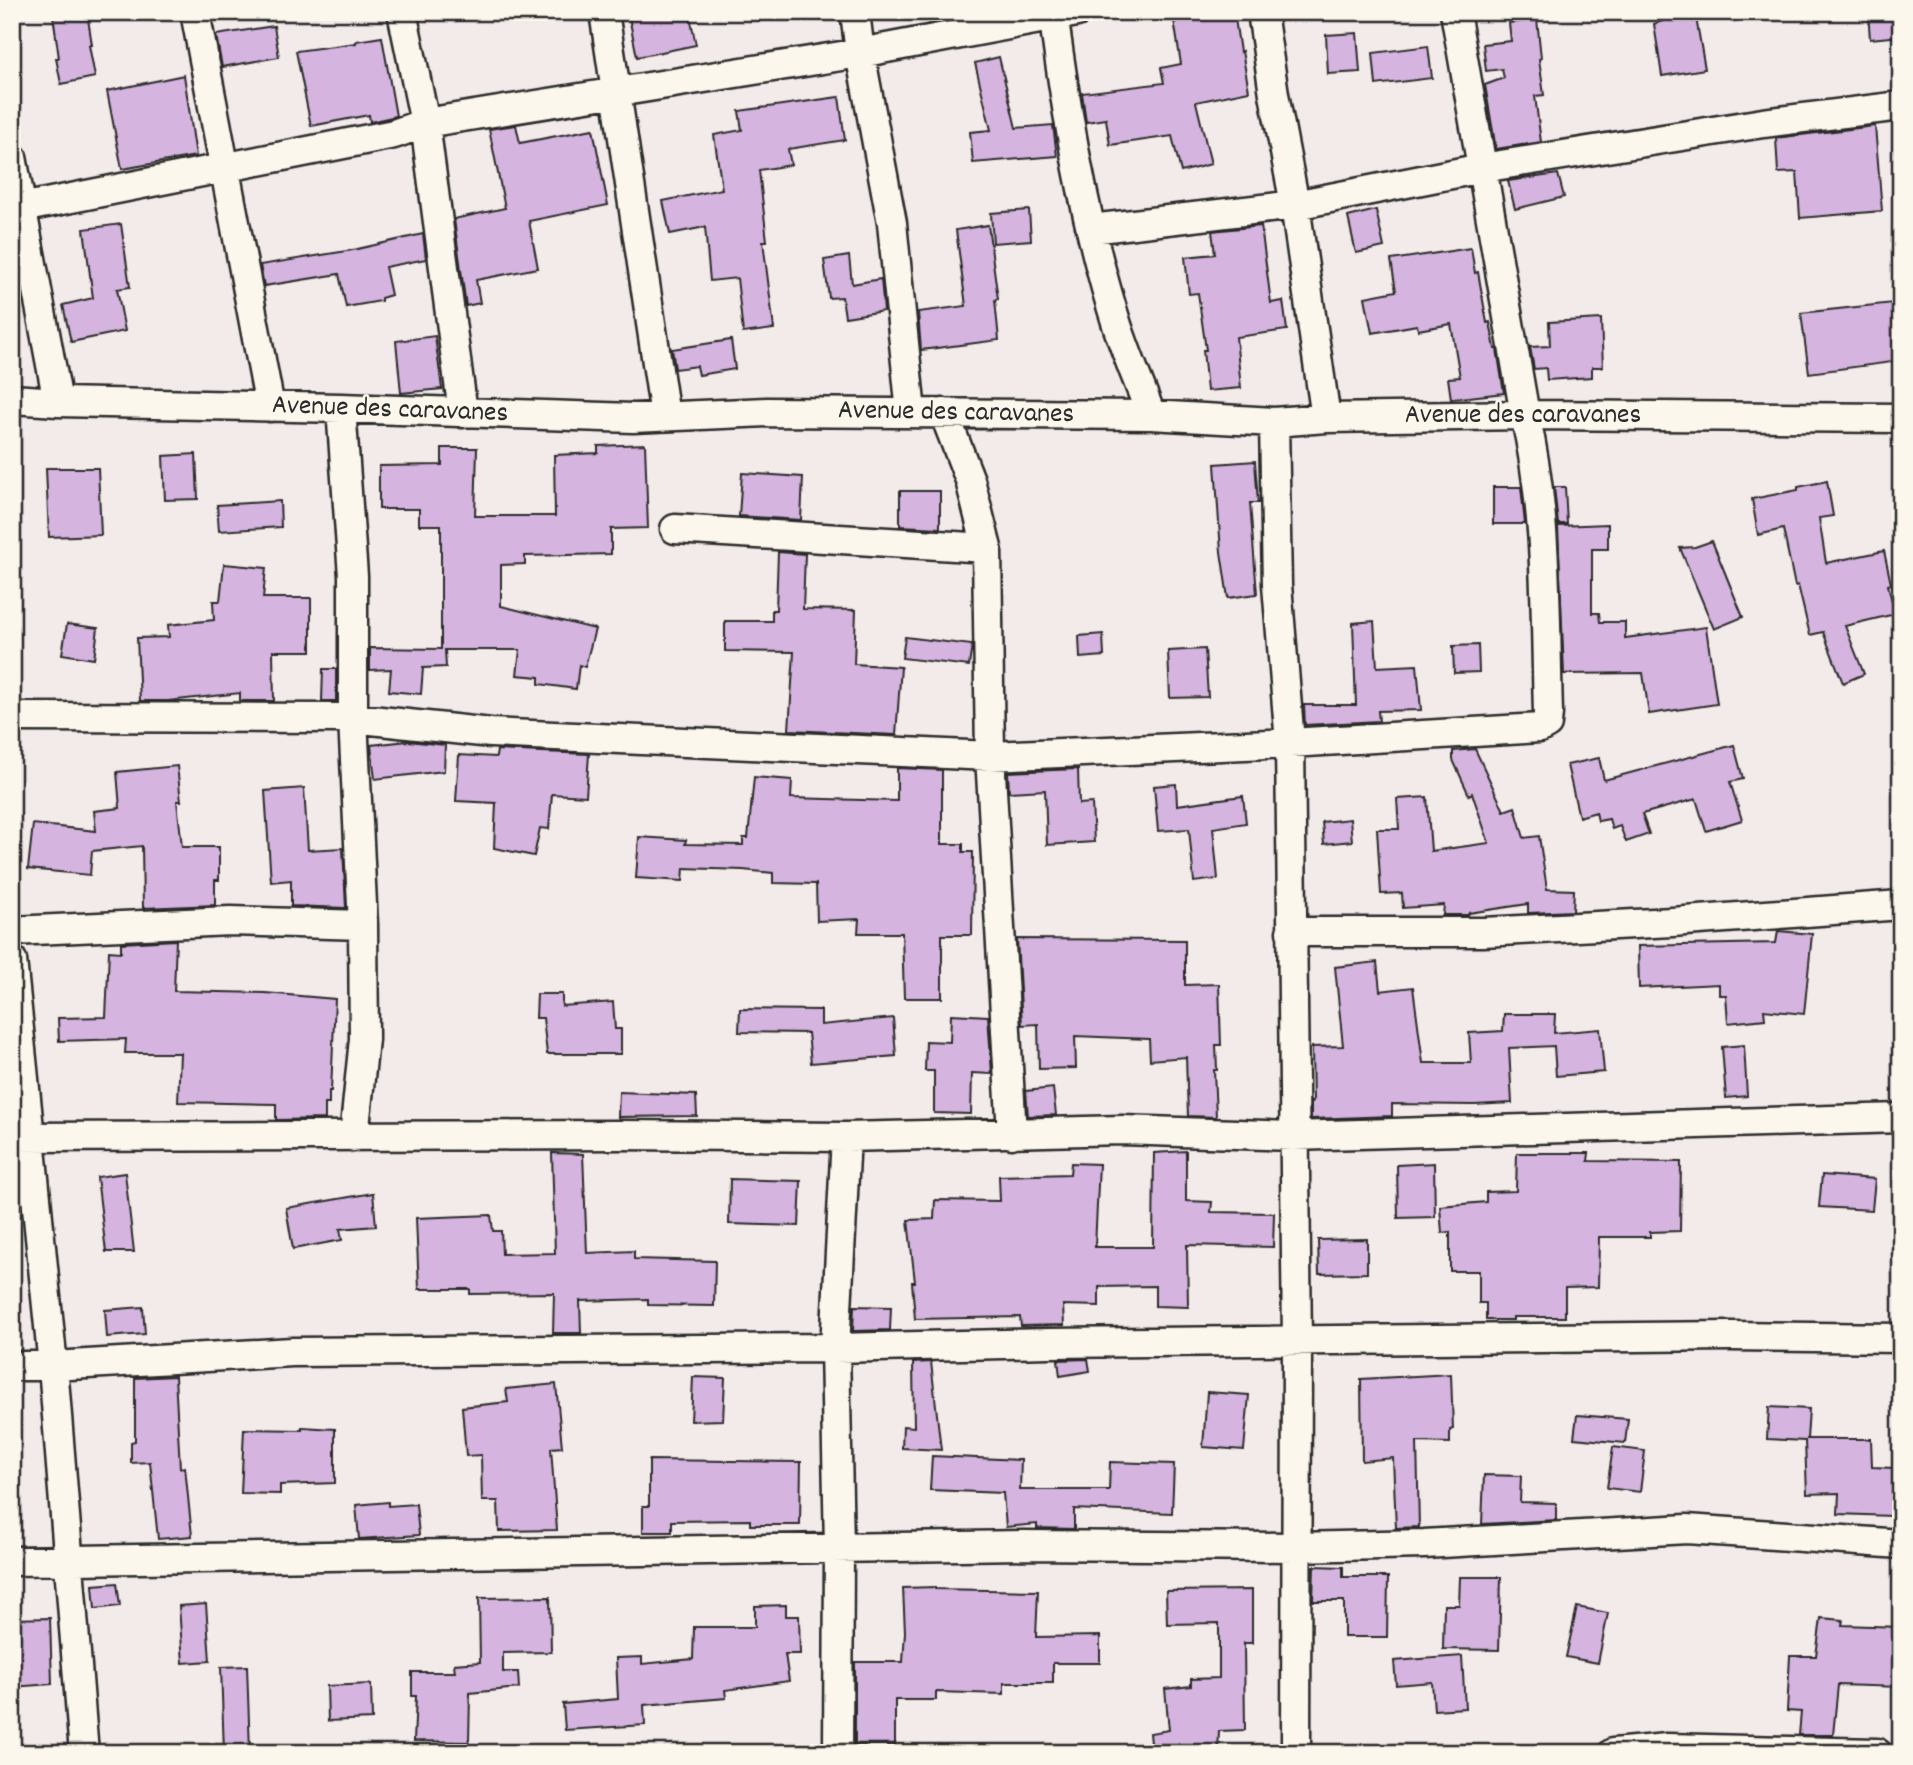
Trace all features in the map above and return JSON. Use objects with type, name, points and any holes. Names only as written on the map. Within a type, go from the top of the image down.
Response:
[{"type":"street","points":[[195,12],[270,407]]},
{"type":"street","points":[[402,12],[425,123],[463,413]]},
{"type":"street","points":[[604,12],[665,416]]},
{"type":"street","points":[[855,12],[860,53],[892,223],[911,413]]},
{"type":"street","points":[[1262,12],[1295,205],[1326,418]]},
{"type":"street","points":[[12,717],[354,718],[491,733],[990,756],[1290,743],[1540,728],[1546,724],[1548,713],[1541,514],[1534,455],[1455,12]]},
{"type":"street","points":[[21,208],[394,134],[425,123],[860,53],[1061,13],[1071,135],[1091,229],[1117,326],[1151,415]]},
{"type":"street","points":[[1091,229],[1295,205],[1482,168],[1763,123],[1901,106]]},
{"type":"street","points":[[12,157],[58,402]]},
{"type":"street","name":"Avenue des caravanes","points":[[12,399],[633,418],[767,412],[1151,415],[1274,422],[1326,418],[1525,415],[1901,418]]},
{"type":"street","points":[[341,408],[353,576],[354,718],[363,925],[363,1039],[354,1137]]},
{"type":"street","points":[[944,413],[970,480],[987,548],[990,756],[1013,1134]]},
{"type":"street","points":[[1274,422],[1278,585],[1290,743],[1297,1342],[1296,1753]]},
{"type":"street","points":[[675,529],[987,548]]},
{"type":"street","points":[[1291,932],[1483,932],[1672,922],[1901,905]]},
{"type":"street","points":[[12,931],[230,921],[363,925]]},
{"type":"street","points":[[12,960],[22,1137],[53,1366],[84,1753]]},
{"type":"street","points":[[22,1137],[846,1137],[1122,1130],[1293,1136],[1901,1118]]},
{"type":"street","points":[[838,1753],[839,1549],[835,1348],[846,1137]]},
{"type":"street","points":[[12,1366],[292,1352],[1731,1336],[1901,1338]]},
{"type":"street","points":[[12,1561],[1023,1545],[1296,1547],[1424,1544],[1687,1528],[1901,1544]]},
{"type":"street","points":[[1613,1753],[1667,1748],[1901,1752]]},
{"type":"building","points":[[87,12],[95,77],[61,84],[53,15]]},
{"type":"building","points":[[628,12],[689,12],[696,45],[637,57]]},
{"type":"building","points":[[1234,12],[1249,91],[1196,102],[1211,164],[1181,172],[1172,136],[1110,145],[1106,119],[1086,122],[1082,93],[1164,83],[1161,68],[1181,64],[1174,20]]},
{"type":"building","points":[[1669,12],[1695,12],[1705,69],[1662,76],[1654,24],[1671,18]]},
{"type":"building","points":[[1868,12],[1901,12],[1901,36],[1870,39]]},
{"type":"building","points":[[1537,19],[1544,95],[1535,96],[1541,142],[1496,149],[1485,85],[1504,78],[1502,69],[1486,71],[1483,44],[1511,41],[1509,23]]},
{"type":"building","points":[[274,26],[279,57],[222,67],[216,35]]},
{"type":"building","points":[[1357,33],[1360,72],[1328,74],[1326,35]]},
{"type":"building","points":[[382,37],[396,116],[370,122],[369,115],[311,126],[296,51]]},
{"type":"building","points":[[1428,46],[1432,78],[1376,85],[1373,53]]},
{"type":"building","points":[[999,57],[1016,128],[1053,125],[1057,156],[973,163],[970,132],[991,130],[975,63]]},
{"type":"building","points":[[184,75],[196,156],[122,169],[107,91]]},
{"type":"building","points":[[839,97],[845,140],[788,149],[791,165],[759,170],[767,241],[763,241],[774,329],[743,333],[737,278],[710,281],[705,227],[670,234],[663,201],[722,189],[714,135],[742,130],[739,111]]},
{"type":"building","points":[[516,125],[520,143],[593,129],[608,205],[529,221],[538,268],[476,280],[480,303],[466,306],[454,219],[505,208],[489,129]]},
{"type":"building","points":[[1875,126],[1882,211],[1800,218],[1797,172],[1778,173],[1776,138]]},
{"type":"building","points":[[1558,174],[1564,197],[1515,209],[1508,181]]},
{"type":"building","points":[[1029,210],[1031,240],[993,243],[991,213]]},
{"type":"building","points":[[1376,210],[1384,247],[1356,253],[1348,217]]},
{"type":"building","points":[[121,224],[130,287],[117,289],[125,331],[71,342],[63,305],[93,298],[84,229]]},
{"type":"building","points":[[988,225],[998,299],[995,300],[999,340],[921,350],[918,312],[966,306],[956,230]]},
{"type":"building","points":[[1261,226],[1271,303],[1283,301],[1287,330],[1236,337],[1241,388],[1207,391],[1203,350],[1206,350],[1198,293],[1189,294],[1185,257],[1215,254],[1212,231]]},
{"type":"building","points":[[423,234],[426,259],[385,267],[391,295],[381,298],[381,301],[346,307],[339,274],[264,286],[260,265],[353,250]]},
{"type":"building","points":[[1471,248],[1487,323],[1490,322],[1497,349],[1504,393],[1451,399],[1448,378],[1460,377],[1451,324],[1418,330],[1417,325],[1372,333],[1365,297],[1396,291],[1391,260]]},
{"type":"building","points":[[849,256],[852,284],[881,279],[884,311],[845,317],[842,297],[829,298],[824,260]]},
{"type":"building","points":[[1893,303],[1900,361],[1809,373],[1801,313]]},
{"type":"building","points":[[1601,319],[1603,367],[1592,367],[1592,377],[1547,380],[1546,368],[1534,369],[1530,347],[1550,346],[1549,322]]},
{"type":"building","points":[[435,336],[442,389],[401,393],[396,341]]},
{"type":"building","points":[[731,340],[735,369],[699,375],[697,366],[675,369],[672,349]]},
{"type":"building","points":[[645,444],[648,528],[611,529],[611,554],[525,556],[525,564],[501,565],[501,606],[595,629],[585,667],[579,665],[576,689],[539,684],[539,677],[517,675],[520,650],[445,650],[446,667],[423,668],[421,694],[389,691],[391,669],[370,670],[370,648],[441,649],[441,525],[419,525],[419,509],[379,509],[379,466],[442,465],[442,448],[477,448],[475,516],[555,516],[554,455],[598,453],[598,446]]},
{"type":"building","points":[[196,454],[198,499],[165,500],[163,456]]},
{"type":"building","points":[[1255,461],[1258,503],[1250,503],[1257,594],[1228,598],[1221,552],[1215,464]]},
{"type":"building","points":[[46,468],[98,468],[101,535],[49,537]]},
{"type":"building","points":[[742,473],[803,477],[801,520],[739,516]]},
{"type":"building","points":[[1827,481],[1833,516],[1819,518],[1826,563],[1884,551],[1895,614],[1845,626],[1864,674],[1843,683],[1823,632],[1810,635],[1798,585],[1795,586],[1783,529],[1758,535],[1752,499]]},
{"type":"building","points":[[1493,487],[1521,487],[1525,524],[1493,524]]},
{"type":"building","points":[[1554,487],[1565,487],[1567,524],[1558,524]]},
{"type":"building","points":[[900,491],[940,491],[940,528],[900,526]]},
{"type":"building","points":[[280,501],[281,527],[219,531],[217,505]]},
{"type":"building","points":[[1608,524],[1608,549],[1592,549],[1592,613],[1599,613],[1600,622],[1625,622],[1625,638],[1706,627],[1717,704],[1649,714],[1643,673],[1564,674],[1558,526]]},
{"type":"building","points":[[1712,541],[1743,617],[1714,629],[1680,548],[1695,547]]},
{"type":"building","points":[[778,552],[805,554],[803,609],[856,610],[854,664],[901,667],[896,735],[789,730],[794,652],[725,651],[725,621],[772,621],[772,610],[776,610]]},
{"type":"building","points":[[224,564],[266,568],[263,598],[311,598],[311,651],[273,651],[274,701],[240,701],[240,693],[168,701],[140,701],[137,638],[169,637],[168,625],[214,620],[213,601],[220,601]]},
{"type":"building","points":[[1374,621],[1377,667],[1417,665],[1421,710],[1378,711],[1379,721],[1305,725],[1304,705],[1356,705],[1353,623]]},
{"type":"building","points":[[67,624],[98,628],[94,659],[62,654]]},
{"type":"building","points":[[1103,634],[1104,656],[1080,658],[1079,636]]},
{"type":"building","points":[[905,637],[972,645],[969,666],[902,658]]},
{"type":"building","points":[[1478,645],[1479,672],[1454,673],[1453,646]]},
{"type":"building","points":[[1205,649],[1208,697],[1170,698],[1168,651]]},
{"type":"building","points":[[323,669],[336,669],[336,701],[322,701]]},
{"type":"building","points":[[408,741],[445,745],[444,771],[375,779],[371,745]]},
{"type":"building","points":[[1734,745],[1743,779],[1730,782],[1742,820],[1706,831],[1696,799],[1642,814],[1649,834],[1626,842],[1620,826],[1612,829],[1609,819],[1598,821],[1596,812],[1579,817],[1567,765],[1599,758],[1604,780]]},
{"type":"building","points":[[1475,749],[1504,811],[1515,807],[1524,838],[1539,836],[1547,889],[1574,890],[1573,911],[1528,913],[1528,904],[1468,915],[1443,915],[1444,905],[1403,908],[1402,893],[1381,894],[1377,829],[1399,829],[1397,799],[1427,797],[1431,851],[1489,843],[1472,793],[1469,795],[1453,760],[1453,751]]},
{"type":"building","points":[[497,750],[589,754],[586,796],[552,794],[549,829],[540,828],[534,856],[494,848],[496,803],[456,801],[459,755],[496,757]]},
{"type":"building","points":[[177,766],[181,801],[177,801],[182,847],[219,847],[219,880],[215,880],[215,905],[143,908],[142,846],[92,851],[90,875],[28,869],[33,824],[96,831],[94,811],[120,808],[117,772]]},
{"type":"building","points":[[897,768],[942,770],[942,844],[963,844],[963,852],[973,852],[972,935],[942,935],[942,998],[904,998],[902,933],[858,933],[859,919],[817,921],[816,884],[773,883],[773,873],[684,868],[683,881],[636,878],[639,837],[686,840],[685,844],[743,845],[743,838],[748,838],[754,777],[792,780],[791,798],[897,801]]},
{"type":"building","points":[[1078,769],[1079,804],[1092,803],[1094,842],[1047,845],[1045,790],[1009,792],[1008,772]]},
{"type":"building","points":[[1176,784],[1177,805],[1243,796],[1246,823],[1213,828],[1218,879],[1194,882],[1189,829],[1158,831],[1154,786]]},
{"type":"building","points":[[304,788],[308,850],[343,848],[346,908],[291,906],[291,880],[271,882],[265,791]]},
{"type":"building","points":[[1350,819],[1352,841],[1324,844],[1322,822]]},
{"type":"building","points":[[1778,931],[1812,934],[1804,1014],[1764,1010],[1765,1019],[1728,1023],[1726,995],[1719,995],[1719,984],[1639,988],[1638,946],[1776,943]]},
{"type":"building","points":[[1017,939],[1185,940],[1185,985],[1219,984],[1221,1045],[1216,1045],[1217,1070],[1214,1070],[1216,1117],[1188,1116],[1186,1057],[1150,1060],[1149,1039],[1075,1036],[1076,1068],[1039,1069],[1038,1024],[1022,1025]]},
{"type":"building","points":[[176,940],[174,991],[265,993],[335,999],[331,1091],[329,1104],[325,1104],[325,1119],[276,1120],[276,1104],[178,1102],[180,1053],[125,1053],[126,1039],[59,1041],[58,1018],[106,1017],[109,951],[121,952],[121,943]]},
{"type":"building","points":[[1377,962],[1380,991],[1413,987],[1423,1063],[1471,1063],[1469,1033],[1503,1031],[1504,1014],[1555,1014],[1554,1033],[1600,1029],[1604,1072],[1556,1076],[1554,1046],[1509,1048],[1512,1103],[1392,1104],[1392,1116],[1311,1119],[1312,1047],[1343,1046],[1335,967]]},
{"type":"building","points":[[537,994],[562,994],[562,1006],[613,1002],[615,1029],[621,1029],[621,1054],[547,1054],[543,1018],[536,1018]]},
{"type":"building","points":[[740,1009],[821,1010],[821,1025],[893,1018],[896,1056],[811,1063],[808,1033],[739,1032]]},
{"type":"building","points":[[951,1014],[988,1016],[992,1074],[972,1073],[971,1114],[934,1113],[934,1071],[925,1071],[926,1041],[950,1042]]},
{"type":"building","points":[[1744,1045],[1747,1096],[1726,1098],[1722,1047]]},
{"type":"building","points":[[1053,1088],[1056,1115],[1028,1116],[1026,1091]]},
{"type":"building","points":[[619,1092],[696,1095],[697,1116],[618,1117]]},
{"type":"building","points":[[1186,1151],[1186,1201],[1212,1202],[1211,1212],[1274,1213],[1273,1247],[1187,1245],[1188,1307],[1155,1306],[1155,1286],[1099,1287],[1099,1306],[1063,1305],[1064,1325],[1021,1326],[1020,1317],[915,1319],[912,1282],[915,1282],[908,1220],[934,1219],[935,1200],[1000,1201],[999,1176],[1070,1174],[1071,1163],[1099,1164],[1095,1247],[1153,1247],[1154,1153]]},
{"type":"building","points":[[552,1153],[583,1154],[587,1253],[634,1251],[634,1259],[715,1261],[714,1306],[648,1305],[648,1299],[580,1301],[581,1333],[553,1333],[554,1293],[470,1294],[470,1289],[419,1289],[416,1218],[491,1215],[493,1231],[501,1231],[502,1254],[555,1253]]},
{"type":"building","points":[[1517,1153],[1589,1153],[1588,1161],[1681,1162],[1680,1231],[1650,1232],[1650,1237],[1599,1237],[1598,1287],[1565,1288],[1565,1317],[1486,1320],[1486,1303],[1479,1303],[1479,1271],[1450,1271],[1450,1232],[1442,1233],[1440,1206],[1486,1202],[1486,1192],[1516,1191]]},
{"type":"building","points":[[1434,1163],[1435,1217],[1398,1218],[1397,1165]]},
{"type":"building","points":[[125,1173],[134,1252],[106,1252],[97,1177]]},
{"type":"building","points":[[1822,1175],[1875,1179],[1872,1210],[1819,1207]]},
{"type":"building","points":[[730,1179],[801,1181],[799,1226],[729,1224]]},
{"type":"building","points":[[373,1193],[376,1226],[340,1229],[342,1240],[293,1249],[286,1208]]},
{"type":"building","points":[[1367,1239],[1367,1273],[1319,1274],[1318,1240]]},
{"type":"building","points":[[854,1306],[891,1307],[890,1330],[853,1331]]},
{"type":"building","points":[[143,1307],[145,1334],[107,1337],[105,1310]]},
{"type":"building","points":[[1088,1359],[1090,1371],[1060,1376],[1058,1360]]},
{"type":"building","points":[[931,1362],[941,1450],[902,1448],[903,1426],[914,1427],[913,1363]]},
{"type":"building","points":[[1451,1374],[1453,1429],[1450,1430],[1450,1443],[1417,1442],[1419,1527],[1396,1528],[1393,1458],[1362,1461],[1361,1379]]},
{"type":"building","points":[[175,1376],[180,1468],[185,1467],[192,1536],[158,1539],[150,1462],[131,1463],[131,1442],[135,1441],[135,1378]]},
{"type":"building","points":[[693,1377],[725,1378],[723,1420],[691,1421]]},
{"type":"building","points":[[556,1384],[562,1447],[551,1448],[557,1530],[499,1531],[498,1501],[482,1501],[481,1455],[466,1456],[462,1407],[508,1402],[506,1389]]},
{"type":"building","points":[[1207,1392],[1249,1395],[1244,1450],[1203,1447]]},
{"type":"building","points":[[1769,1407],[1809,1409],[1807,1439],[1871,1439],[1872,1467],[1894,1468],[1892,1516],[1838,1514],[1839,1493],[1807,1494],[1805,1441],[1767,1439]]},
{"type":"building","points":[[1577,1415],[1628,1419],[1625,1443],[1574,1438]]},
{"type":"building","points":[[302,1427],[335,1429],[335,1483],[280,1485],[280,1494],[241,1493],[244,1429],[302,1430]]},
{"type":"building","points":[[1613,1447],[1645,1451],[1640,1492],[1607,1488]]},
{"type":"building","points":[[932,1456],[1021,1460],[1020,1490],[1109,1490],[1110,1462],[1174,1464],[1172,1513],[1074,1509],[1074,1529],[1037,1528],[1037,1524],[1006,1527],[1003,1493],[930,1490]]},
{"type":"building","points":[[649,1460],[801,1462],[800,1525],[750,1525],[750,1520],[672,1521],[672,1532],[643,1532],[643,1506],[649,1506]]},
{"type":"building","points":[[1484,1475],[1521,1476],[1520,1502],[1556,1503],[1556,1520],[1482,1524]]},
{"type":"building","points":[[388,1502],[388,1506],[416,1504],[419,1535],[359,1539],[356,1505]]},
{"type":"building","points":[[1314,1566],[1343,1567],[1343,1577],[1388,1577],[1387,1637],[1344,1637],[1344,1601],[1313,1601]]},
{"type":"building","points":[[1460,1577],[1501,1577],[1499,1650],[1443,1649],[1444,1605],[1459,1605]]},
{"type":"building","points":[[117,1583],[120,1606],[95,1609],[93,1585]]},
{"type":"building","points":[[903,1588],[1038,1591],[1036,1637],[1100,1636],[1100,1663],[1053,1663],[1053,1683],[1004,1683],[1004,1694],[936,1692],[936,1700],[895,1700],[895,1745],[855,1745],[855,1662],[903,1662]]},
{"type":"building","points":[[1252,1590],[1252,1643],[1244,1643],[1245,1730],[1219,1731],[1218,1752],[1152,1753],[1150,1733],[1169,1730],[1165,1689],[1191,1686],[1191,1679],[1219,1678],[1219,1623],[1167,1624],[1166,1591]]},
{"type":"building","points":[[550,1597],[551,1652],[503,1653],[503,1672],[518,1672],[519,1688],[470,1693],[469,1742],[414,1741],[416,1696],[412,1696],[412,1672],[455,1672],[454,1664],[480,1662],[479,1598]]},
{"type":"building","points":[[206,1604],[210,1661],[183,1663],[179,1606]]},
{"type":"building","points":[[786,1605],[786,1616],[799,1616],[800,1654],[785,1654],[789,1681],[725,1690],[726,1698],[644,1705],[645,1725],[565,1730],[563,1704],[618,1699],[616,1658],[642,1657],[642,1664],[693,1659],[694,1627],[755,1627],[755,1606]]},
{"type":"building","points":[[1577,1607],[1608,1613],[1598,1663],[1566,1657]]},
{"type":"building","points":[[50,1618],[52,1684],[12,1687],[12,1619]]},
{"type":"building","points":[[1821,1618],[1843,1620],[1842,1625],[1901,1627],[1901,1687],[1838,1685],[1833,1735],[1799,1735],[1801,1712],[1787,1711],[1790,1656],[1816,1656]]},
{"type":"building","points":[[1462,1656],[1465,1708],[1434,1710],[1432,1682],[1396,1685],[1394,1661]]},
{"type":"building","points":[[247,1666],[250,1751],[224,1752],[221,1667]]},
{"type":"building","points":[[371,1684],[372,1719],[328,1721],[327,1686]]}]
